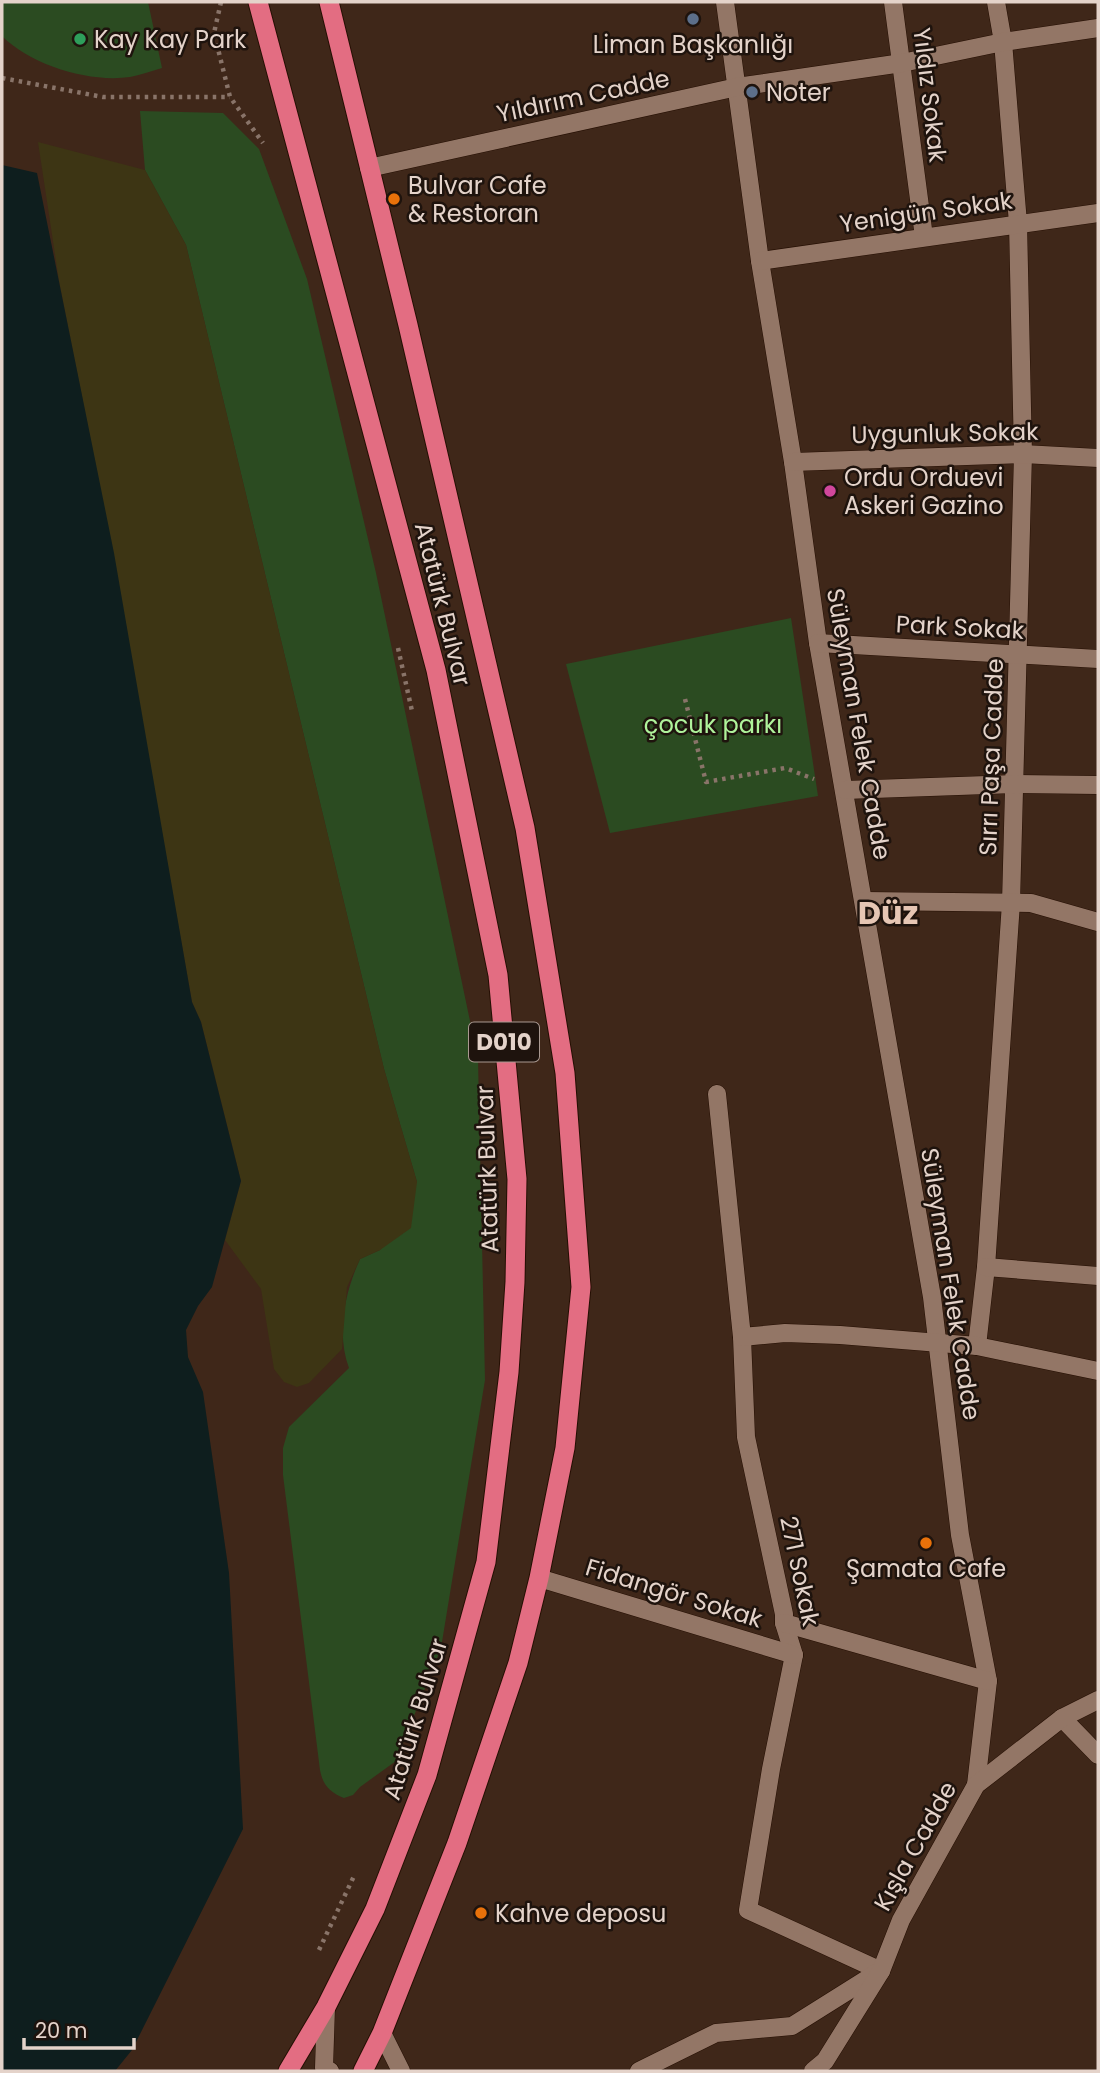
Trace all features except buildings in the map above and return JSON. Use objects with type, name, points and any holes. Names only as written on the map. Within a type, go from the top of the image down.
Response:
[{"type":"highway","name":"Atatürk Bulvar","points":[[258,2],[436,670],[498,975],[517,1179],[515,1282],[509,1372],[486,1562],[427,1775],[376,1909],[326,2007],[288,2071]]},
{"type":"highway","name":"Atatürk Bulvar","points":[[329,2],[408,325],[525,828],[565,1073],[581,1287],[565,1448],[540,1578],[519,1663],[457,1843],[382,2033],[363,2071]]},
{"type":"street","name":"Süleyman Felek Cadde","points":[[725,2],[760,261],[793,462],[818,643],[938,1343],[960,1535],[988,1681],[975,1785]]},
{"type":"street","name":"Yıldız Sokak","points":[[893,2],[924,237]]},
{"type":"street","name":"Sırrı Paşa Cadde","points":[[977,1346],[986,1267],[1011,903],[1023,454],[1018,223],[1003,42],[996,2]]},
{"type":"street","name":"Yıldırım Cadde","points":[[369,168],[737,87],[902,63],[1003,42],[1098,28]]},
{"type":"street","name":"Yenigün Sokak","points":[[760,261],[1098,213]]},
{"type":"street","name":"Uygunluk Sokak","points":[[793,462],[1023,454],[1098,458]]},
{"type":"street","name":"Park Sokak","points":[[818,643],[1098,659]]},
{"type":"street","points":[[845,790],[1015,784],[1098,785]]},
{"type":"street","points":[[864,901],[1031,904],[1098,922]]},
{"type":"street","name":"271 Sokak","points":[[717,1094],[742,1336],[746,1437],[784,1614],[783,1623],[794,1655],[771,1769],[748,1910],[881,1971]]},
{"type":"street","points":[[986,1267],[1098,1276]]},
{"type":"street","points":[[742,1336],[826,1334],[977,1346],[1098,1371]]},
{"type":"street","name":"Fidangör Sokak","points":[[540,1578],[794,1655]]},
{"type":"street","name":"Fidangör Sokak","points":[[783,1623],[988,1681]]},
{"type":"street","name":"Kışla Cadde","points":[[821,2068],[881,1971],[901,1920],[975,1785],[1062,1718],[1098,1700]]},
{"type":"street","points":[[1062,1718],[1098,1755]]},
{"type":"street","points":[[639,2071],[716,2033],[792,2026],[881,1971]]},
{"type":"street","points":[[326,2007],[324,2068],[330,2071]]},
{"type":"street","points":[[382,2033],[401,2071]]},
{"type":"path","points":[[221,2],[214,33],[230,97],[261,137],[266,150]]},
{"type":"path","points":[[2,78],[103,97],[230,97]]},
{"type":"path","points":[[397,644],[412,712]]},
{"type":"path","points":[[685,699],[706,782],[785,768],[845,790]]},
{"type":"path","points":[[319,1951],[360,1864]]},
{"type":"green space","name":"Kay Kay Park","points":[[2,2],[148,2],[162,68],[130,77],[114,78],[79,74],[44,63],[2,36]]},
{"type":"green space","points":[[140,111],[223,113],[259,149],[307,279],[376,573],[478,1059],[485,1380],[441,1648],[396,1761],[353,1795],[344,1798],[328,1787],[320,1770],[283,1475],[283,1448],[289,1427],[349,1368],[343,1327],[346,1299],[355,1272],[360,1259],[380,1250],[417,1182],[384,1069],[186,245],[145,170]]},
{"type":"green space","name":"çocuk parkı","points":[[791,618],[818,796],[610,833],[566,664]]},
{"type":"sand","points":[[38,142],[145,170],[186,245],[384,1069],[417,1182],[411,1228],[380,1250],[360,1259],[347,1287],[342,1349],[309,1383],[297,1387],[284,1382],[274,1369],[261,1289],[225,1240],[241,1181],[201,1022],[192,1002],[102,498],[59,281]]},
{"type":"shaded area","points":[[2,165],[37,173],[114,553],[192,1002],[201,1022],[241,1181],[212,1287],[198,1306],[186,1330],[188,1357],[203,1392],[229,1573],[243,1829],[132,2050],[115,2071],[2,2071]]},
{"type":"place","name":"Liman Başkanlığı","points":[[693,19]]},
{"type":"place","name":"Kay Kay Park","points":[[80,39]]},
{"type":"place","name":"Noter","points":[[752,92]]},
{"type":"place","name":"Bulvar Cafe & Restoran","points":[[394,199]]},
{"type":"place","name":"Ordu Orduevi Askeri Gazino","points":[[830,491]]},
{"type":"place","name":"Şamata Cafe","points":[[926,1543]]},
{"type":"place","name":"Kahve deposu","points":[[481,1913]]},
{"type":"district","name":"Düz","points":[[888,912]]}]
